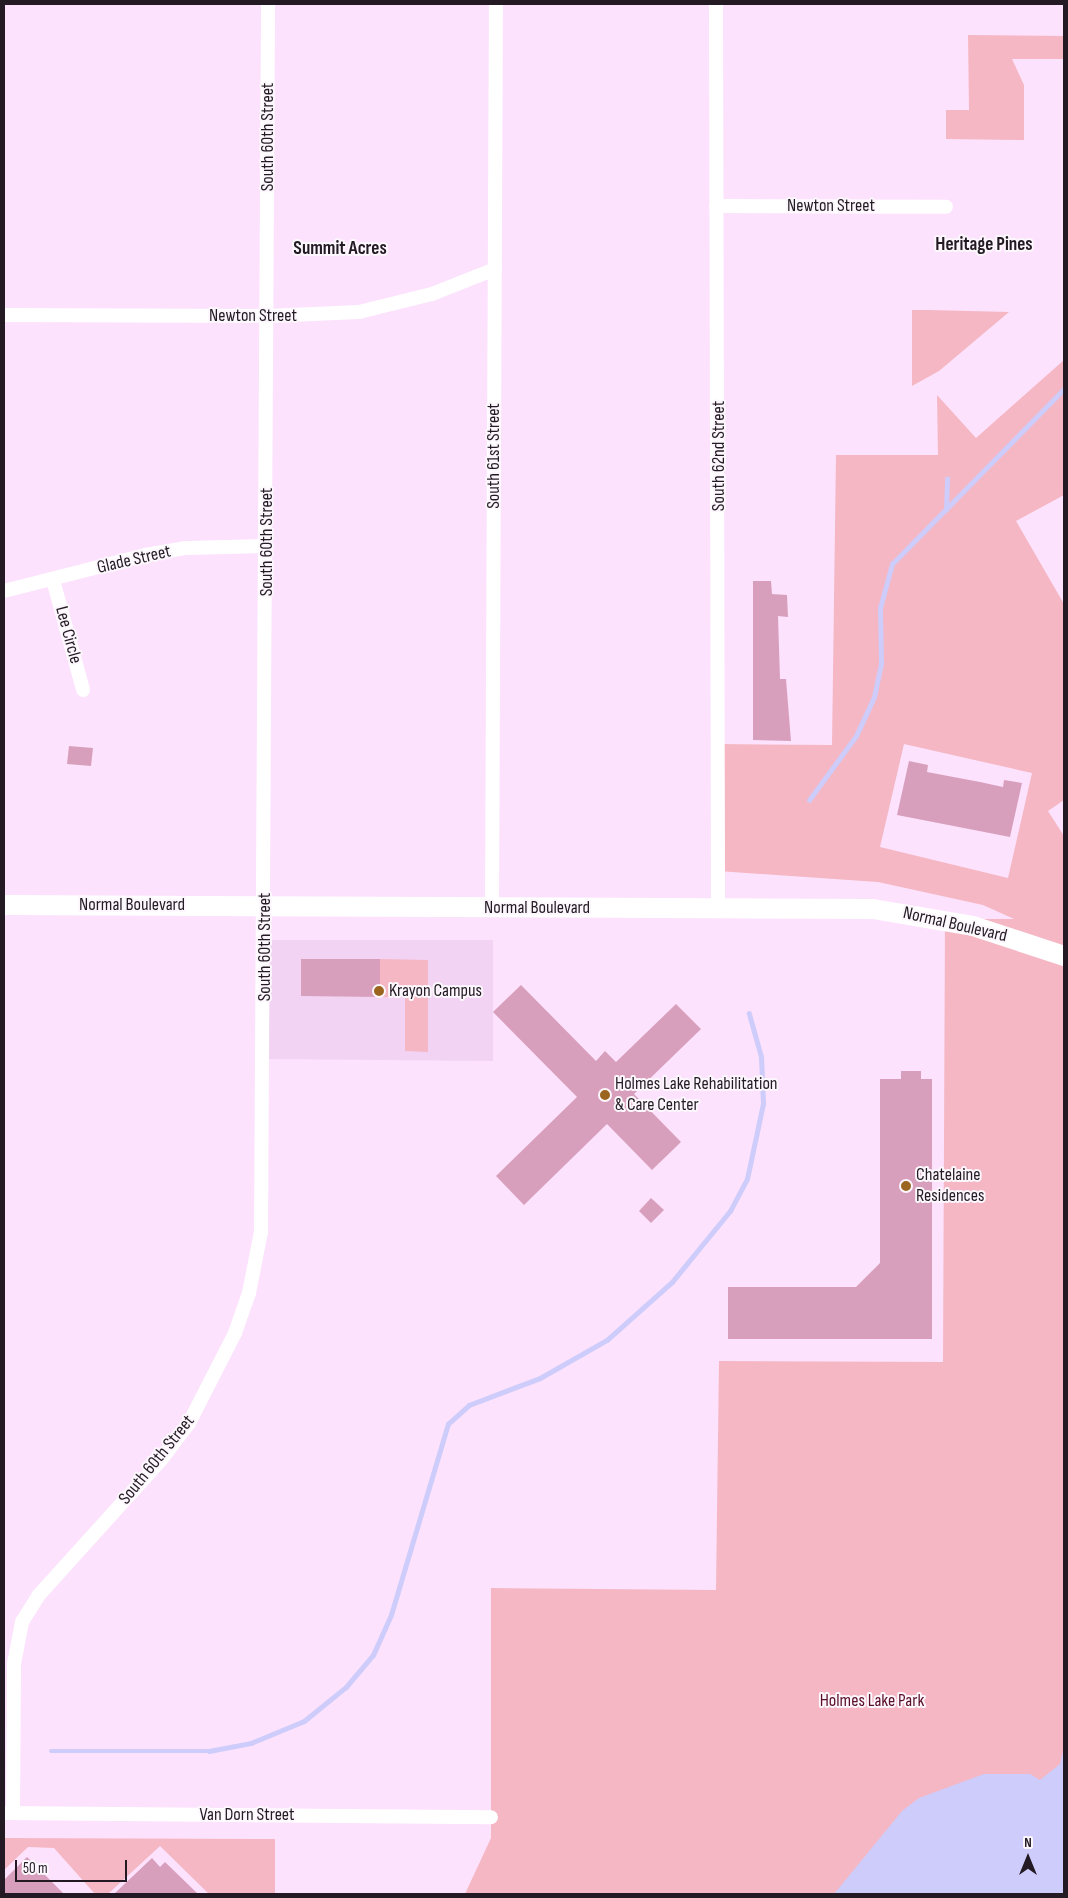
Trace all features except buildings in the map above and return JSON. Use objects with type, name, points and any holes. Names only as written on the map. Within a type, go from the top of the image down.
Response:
[{"type":"main road","name":"Normal Boulevard","points":[[4,905],[850,908],[914,913],[973,926],[1064,956]]},
{"type":"street","name":"South 60th Street","points":[[8,1813],[14,1664],[22,1622],[38,1596],[180,1436],[219,1371],[249,1293],[263,1214],[266,906],[268,4]]},
{"type":"street","name":"South 61st Street","points":[[492,908],[496,4]]},
{"type":"street","name":"South 62nd Street","points":[[716,4],[718,908]]},
{"type":"street","name":"Newton Street","points":[[716,206],[946,206]]},
{"type":"street","name":"Newton Street","points":[[4,315],[321,316],[396,305],[495,269]]},
{"type":"street","name":"Glade Street","points":[[4,591],[54,580],[144,555],[186,548],[267,546]]},
{"type":"street","name":"Lee Circle","points":[[54,580],[83,690]]},
{"type":"street","name":"Van Dorn Street","points":[[8,1813],[491,1817]]},
{"type":"shaded area","name":"Krayon Campus","points":[[266,940],[493,940],[493,1061],[265,1059]]},
{"type":"green space","points":[[968,35],[1064,36],[1064,59],[1012,59],[1024,85],[1024,140],[946,139],[946,110],[969,110]]},
{"type":"green space","points":[[912,310],[1009,312],[939,371],[912,386]]},
{"type":"green space","name":"Holmes Lake Park","points":[[1064,360],[1064,495],[1016,521],[1064,604],[1064,800],[1048,811],[1064,836],[1064,1894],[465,1894],[491,1838],[491,1588],[716,1590],[719,1361],[943,1362],[945,919],[1014,919],[983,905],[878,882],[718,871],[718,744],[832,745],[836,455],[938,455],[937,395],[976,438]],"holes":[[[904,744],[1032,773],[1008,878],[880,847]]]},
{"type":"green space","points":[[380,959],[428,960],[428,1052],[405,1051],[405,997],[380,997]]},
{"type":"green space","points":[[4,1838],[275,1839],[275,1894],[209,1894],[160,1846],[108,1894],[95,1894],[54,1848],[28,1847],[4,1870]]},
{"type":"water","points":[[1064,1747],[1064,1894],[834,1894],[902,1811],[919,1798],[984,1774],[1030,1774],[1040,1780],[1060,1764]]},
{"type":"waterway","points":[[809,800],[856,736],[874,697],[881,663],[880,608],[892,564],[1064,389]]},
{"type":"waterway","points":[[946,510],[947,479]]},
{"type":"waterway","points":[[51,1751],[209,1751],[251,1743],[304,1721],[346,1687],[373,1655],[391,1615],[448,1424],[469,1405],[540,1378],[607,1340],[672,1282],[730,1211],[747,1179],[763,1104],[761,1057],[749,1014]]},
{"type":"place","name":"Krayon Campus","points":[[379,991]]},
{"type":"place","name":"Holmes Lake Rehabilitation & Care Center","points":[[605,1095]]},
{"type":"place","name":"Chatelaine Residences","points":[[906,1186]]},
{"type":"district","name":"Heritage Pines","points":[[984,245]]},
{"type":"district","name":"Summit Acres","points":[[340,249]]}]
